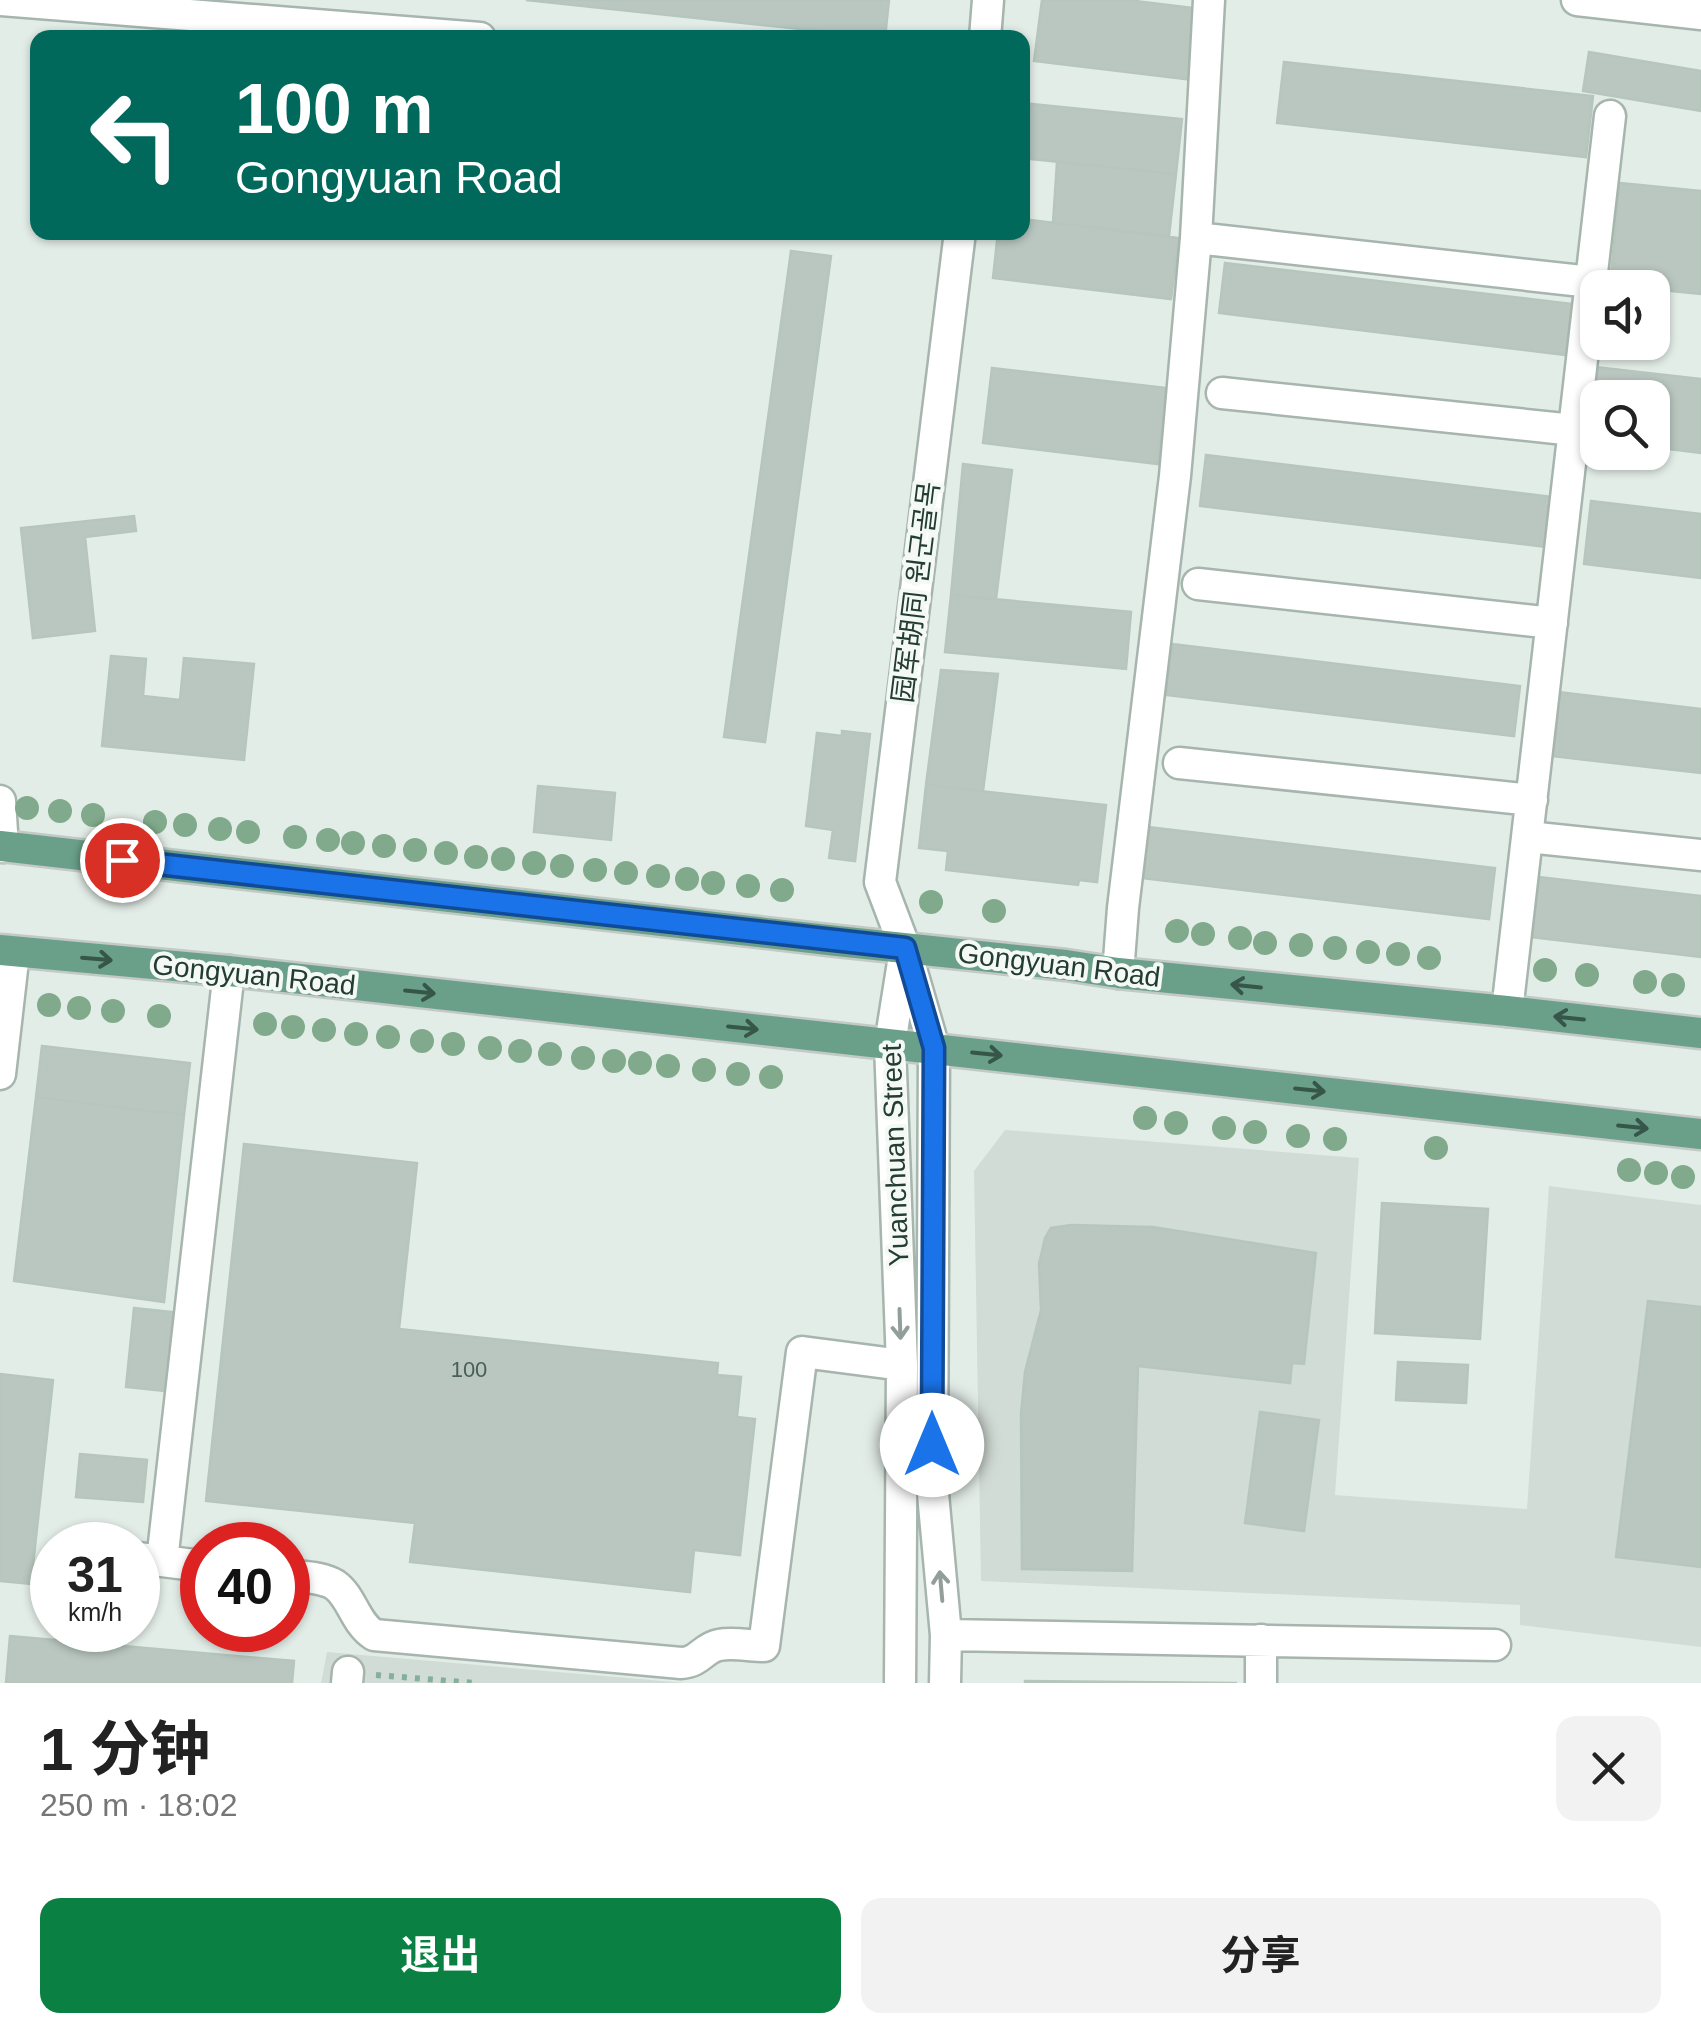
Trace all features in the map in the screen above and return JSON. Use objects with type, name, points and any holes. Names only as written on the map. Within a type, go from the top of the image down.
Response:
[{"type":"main road","name":"Gongyuan Road","points":[[2,847],[1118,973],[1701,1033]]},
{"type":"main road","name":"Gongyuan Road","points":[[7,951],[229,971],[1701,1134]]},
{"type":"street","points":[[0,0],[379,30]]},
{"type":"street","points":[[985,30],[988,0]]},
{"type":"street","points":[[1118,973],[1122,908],[1175,476],[1196,238],[1210,0]]},
{"type":"street","points":[[1577,0],[1653,4],[1701,14]]},
{"type":"street","points":[[1591,270],[1610,116]]},
{"type":"street","points":[[1196,238],[1580,281]]},
{"type":"street","name":"园军胡同 원군골목","points":[[905,948],[880,882],[959,240]]},
{"type":"street","points":[[1507,1011],[1582,360]]},
{"type":"street","points":[[1222,393],[1574,430]]},
{"type":"street","points":[[1198,584],[1552,622]]},
{"type":"street","points":[[1179,763],[1532,800]]},
{"type":"street","points":[[0,801],[2,847]]},
{"type":"street","points":[[1528,838],[1701,855]]},
{"type":"street","name":"Yuanchuan Street","points":[[900,1683],[902,1366],[890,1044],[905,948]]},
{"type":"street","name":"Yuanchuan Street","points":[[905,948],[934,1048],[932,1484],[946,1635],[945,1683]]},
{"type":"street","points":[[0,1074],[7,951]]},
{"type":"street","points":[[155,1522],[229,971]]},
{"type":"street","points":[[310,1578],[337,1586],[365,1630],[374,1635],[681,1663],[694,1662],[720,1644],[764,1646],[802,1352],[902,1366]]},
{"type":"street","points":[[946,1635],[1495,1644]]},
{"type":"street","points":[[1261,1640],[1261,1683]]},
{"type":"path","points":[[347,1678],[475,1683]]},
{"type":"shaded area","points":[[1005,1130],[1359,1158],[1335,1495],[1527,1509],[1549,1186],[1701,1205],[1701,1647],[1520,1625],[1520,1605],[981,1581],[974,1171]]},
{"type":"shaded area","points":[[327,1652],[686,1683],[321,1683]]},
{"type":"building","points":[[526,0],[889,0],[886,30],[809,30]]},
{"type":"building","points":[[1042,0],[1127,0],[1202,9],[1194,80],[1034,61]]},
{"type":"building","points":[[1589,52],[1701,71],[1701,111],[1583,91]]},
{"type":"building","points":[[1284,62],[1593,96],[1586,157],[1277,123]]},
{"type":"building","points":[[1030,104],[1182,119],[1176,174],[1030,159]]},
{"type":"building","points":[[1057,162],[1176,174],[1169,236],[1053,223]]},
{"type":"building","points":[[1620,183],[1701,191],[1701,294],[1670,291],[1670,270],[1611,270]]},
{"type":"building","points":[[1030,220],[1179,238],[1171,299],[993,278],[997,240],[1030,240]]},
{"type":"building","points":[[791,251],[831,256],[765,742],[724,737]]},
{"type":"building","points":[[1225,263],[1573,304],[1566,355],[1219,313]]},
{"type":"building","points":[[1595,367],[1701,379],[1701,453],[1670,449],[1670,380],[1593,380]]},
{"type":"building","points":[[992,368],[1167,388],[1158,464],[983,443]]},
{"type":"building","points":[[1206,455],[1553,497],[1547,547],[1200,506]]},
{"type":"building","points":[[963,464],[1012,470],[996,599],[951,595]]},
{"type":"building","points":[[1591,501],[1701,514],[1701,578],[1584,564]]},
{"type":"building","points":[[134,516],[136,531],[85,537],[95,631],[33,638],[21,528]]},
{"type":"building","points":[[951,595],[1131,612],[1126,669],[945,652]]},
{"type":"building","points":[[1172,644],[1520,686],[1514,736],[1166,695]]},
{"type":"building","points":[[111,656],[146,659],[143,696],[180,700],[184,658],[254,664],[244,760],[102,746]]},
{"type":"building","points":[[941,670],[998,674],[983,791],[926,785]]},
{"type":"building","points":[[1558,692],[1701,709],[1701,773],[1551,756]]},
{"type":"building","points":[[842,731],[870,734],[855,861],[829,858],[833,830],[806,826],[817,733],[842,736]]},
{"type":"building","points":[[926,785],[1106,805],[1097,882],[1079,880],[1078,885],[946,870],[948,851],[919,848]]},
{"type":"building","points":[[538,786],[615,793],[611,840],[534,832]]},
{"type":"building","points":[[1148,827],[1495,868],[1489,919],[1141,878]]},
{"type":"building","points":[[1530,876],[1701,896],[1701,957],[1523,936]]},
{"type":"building","points":[[42,1046],[190,1063],[184,1115],[36,1097]]},
{"type":"building","points":[[36,1097],[184,1115],[164,1302],[14,1281]]},
{"type":"building","points":[[244,1144],[417,1163],[399,1329],[718,1363],[717,1375],[741,1377],[737,1417],[755,1419],[740,1555],[694,1550],[690,1592],[410,1562],[415,1523],[206,1501]]},
{"type":"building","points":[[1382,1203],[1488,1209],[1480,1339],[1375,1333]]},
{"type":"building","points":[[1153,1227],[1316,1253],[1304,1364],[1292,1363],[1290,1383],[1138,1366],[1132,1571],[1022,1569],[1021,1414],[1025,1372],[1041,1310],[1039,1264],[1051,1228]]},
{"type":"building","points":[[1648,1301],[1701,1307],[1701,1567],[1616,1557]]},
{"type":"building","points":[[134,1308],[182,1313],[173,1392],[126,1387]]},
{"type":"building","points":[[1398,1362],[1468,1365],[1466,1403],[1396,1400]]},
{"type":"building","points":[[0,1374],[53,1380],[38,1522],[30,1522],[30,1584],[0,1581]]},
{"type":"building","points":[[1260,1412],[1319,1420],[1304,1531],[1245,1523]]},
{"type":"building","points":[[80,1454],[147,1460],[143,1502],[76,1497]]},
{"type":"building","points":[[10,1636],[30,1638],[30,1652],[160,1649],[294,1661],[292,1683],[6,1683]]},
{"type":"building","points":[[1025,1681],[1237,1683],[1025,1683]]},
{"type":"route","points":[[122,860],[905,948],[934,1048],[932,1445]]}]
